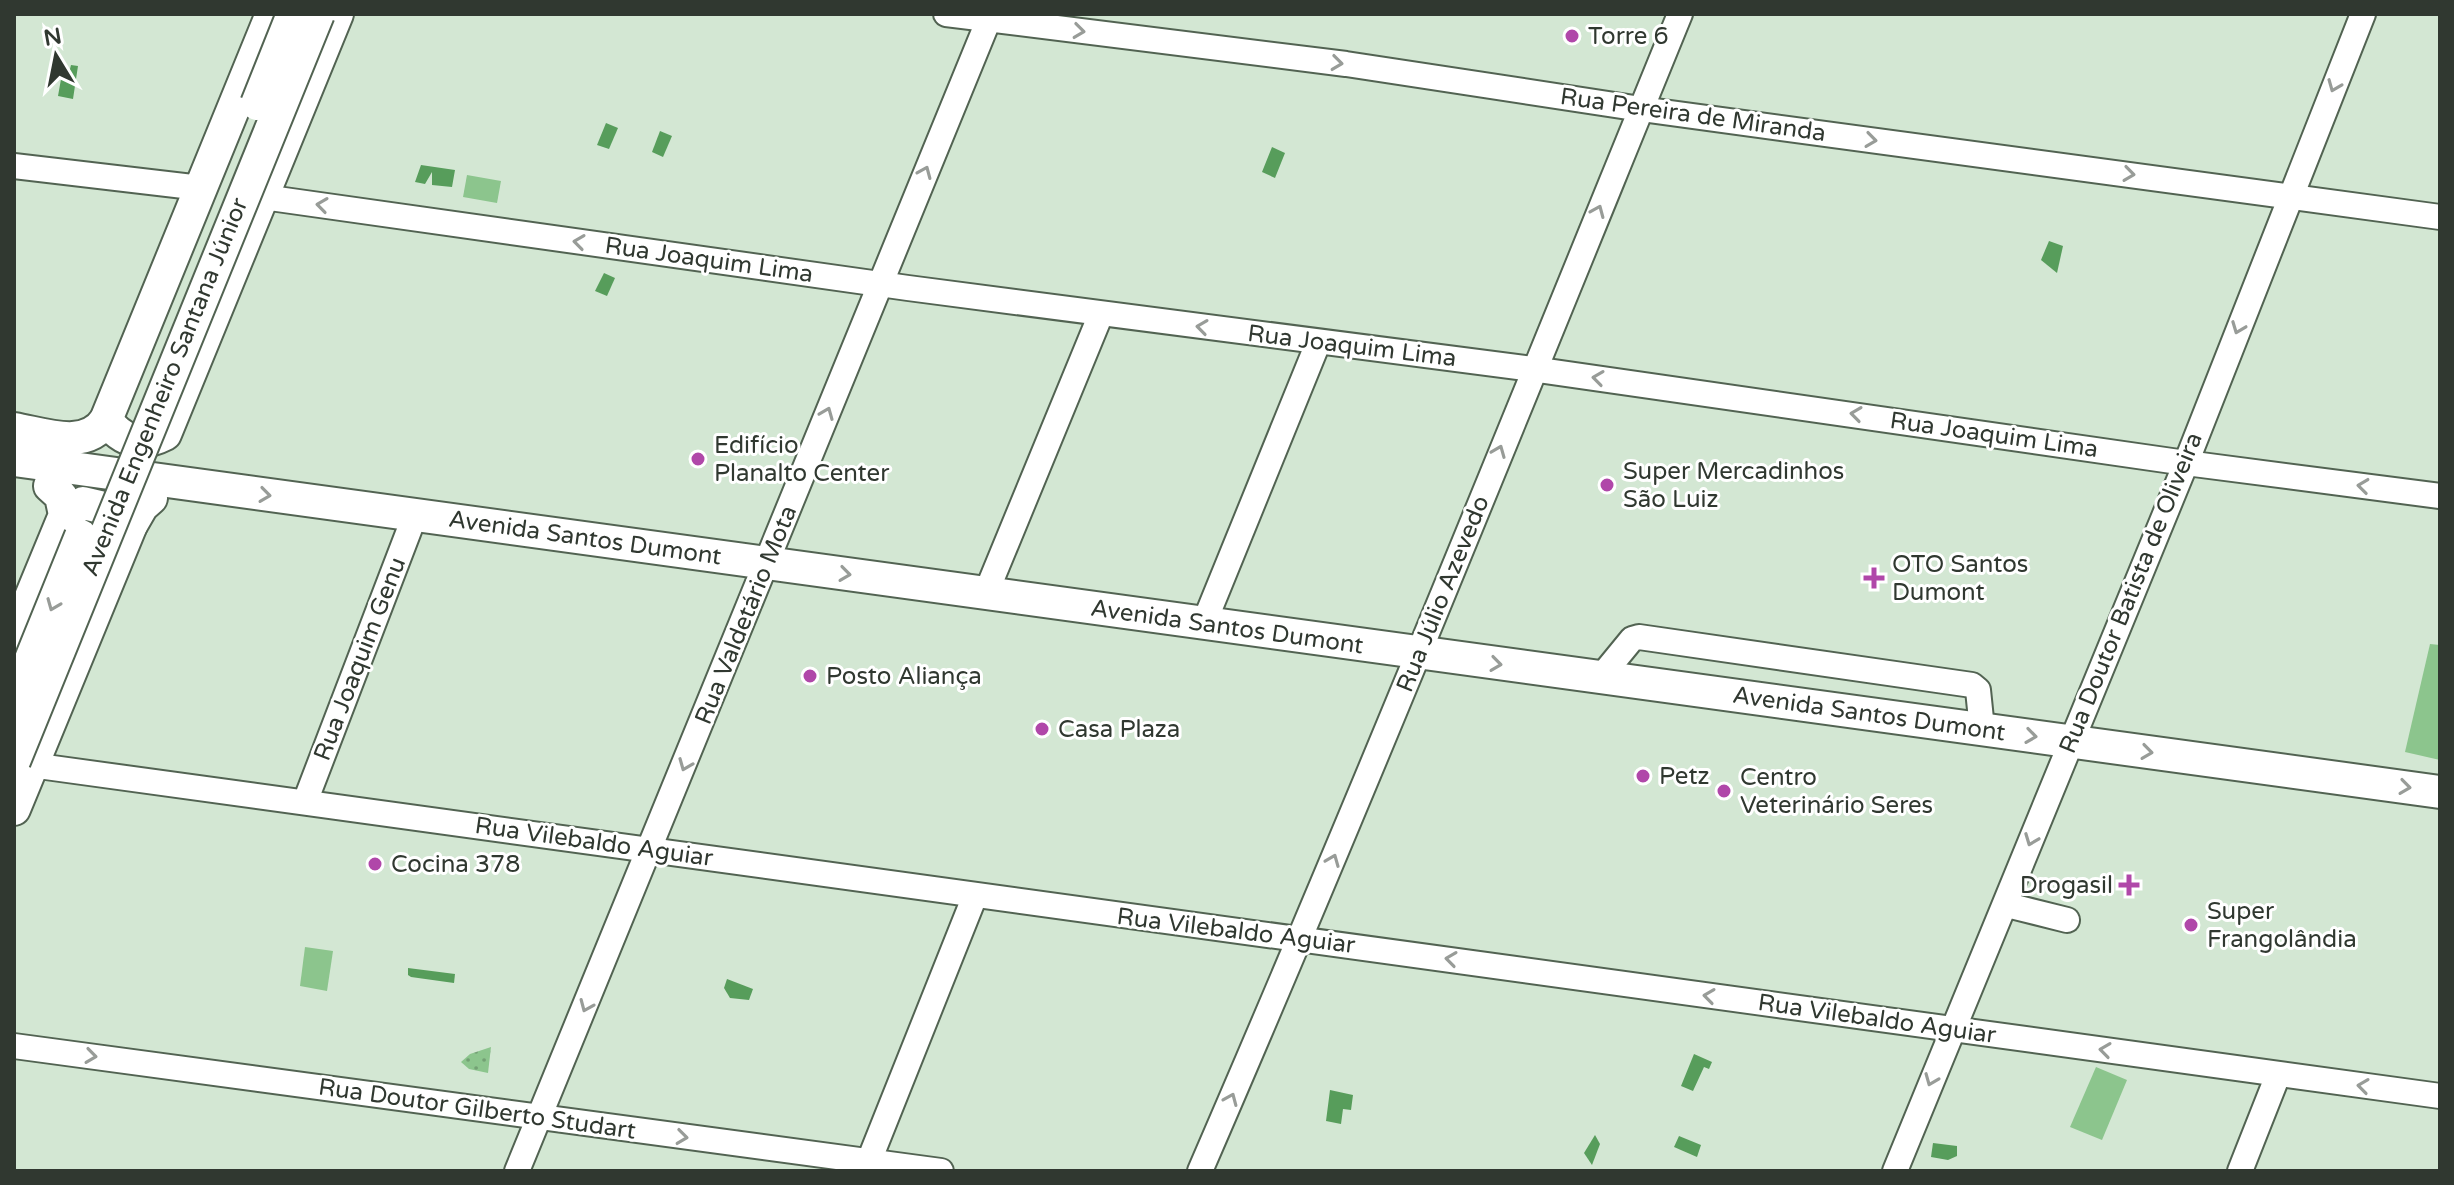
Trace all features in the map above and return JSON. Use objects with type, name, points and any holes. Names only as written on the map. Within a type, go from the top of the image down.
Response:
[{"type":"main road","points":[[14,429],[80,439],[92,436],[106,420],[272,14]]},
{"type":"main road","name":"Avenida Engenheiro Santana Júnior","points":[[14,701],[293,14]]},
{"type":"main road","name":"Avenida Engenheiro Santana Júnior","points":[[22,763],[318,14]]},
{"type":"main road","points":[[106,420],[117,434],[132,442],[149,442],[165,434],[337,14]]},
{"type":"main road","name":"Avenida Santos Dumont","points":[[14,460],[2440,792]]},
{"type":"main road","points":[[14,481],[151,498]]},
{"type":"main road","points":[[14,809],[22,763],[131,525],[142,506],[151,498],[187,484]]},
{"type":"main road","points":[[50,486],[61,496],[65,515]]},
{"type":"main road","points":[[14,638],[65,515],[83,503],[126,513],[131,525]]},
{"type":"street","name":"Rua Pereira de Miranda","points":[[946,14],[990,17],[1346,64],[1641,109],[2440,217]]},
{"type":"street","name":"Rua Júlio Azevedo","points":[[1200,1171],[1419,654],[1532,369],[1680,14]]},
{"type":"street","name":"Rua Doutor Batista de Oliveira","points":[[1895,1171],[1951,1030],[2007,905],[2070,742],[2186,463],[2363,14]]},
{"type":"street","name":"Rua Valdetário Mota","points":[[517,1171],[990,17]]},
{"type":"street","points":[[14,166],[201,188]]},
{"type":"street","name":"Rua Joaquim Lima","points":[[263,197],[878,284],[1532,369],[2186,463],[2440,496]]},
{"type":"street","points":[[986,593],[1101,314]]},
{"type":"street","points":[[1204,623],[1318,343]]},
{"type":"street","name":"Rua Joaquim Genu","points":[[305,802],[415,515]]},
{"type":"street","points":[[1600,678],[1632,639],[1639,637],[1972,685],[1978,690],[1982,729]]},
{"type":"street","name":"Rua Vilebaldo Aguiar","points":[[22,763],[974,898],[1301,938],[1951,1030],[2050,1033],[2278,1075],[2440,1096]]},
{"type":"street","points":[[869,1161],[974,898]]},
{"type":"street","points":[[2007,905],[2067,920]]},
{"type":"street","name":"Rua Doutor Gilberto Studart","points":[[14,1046],[941,1171]]},
{"type":"street","points":[[2240,1171],[2278,1075]]},
{"type":"shaded area","points":[[71,65],[78,66],[73,99],[58,96],[63,68],[70,69]]},
{"type":"shaded area","points":[[606,123],[618,128],[609,149],[597,145]]},
{"type":"shaded area","points":[[660,131],[672,136],[663,157],[652,152]]},
{"type":"shaded area","points":[[1272,147],[1285,153],[1275,178],[1262,172]]},
{"type":"shaded area","points":[[421,165],[455,170],[452,187],[432,185],[432,172],[425,184],[415,182]]},
{"type":"shaded area","points":[[467,175],[501,181],[497,203],[463,197]]},
{"type":"shaded area","points":[[2049,241],[2063,246],[2057,273],[2041,260]]},
{"type":"shaded area","points":[[604,273],[615,278],[607,296],[595,291]]},
{"type":"shaded area","points":[[2430,644],[2440,645],[2440,760],[2405,752]]},
{"type":"shaded area","points":[[305,947],[333,951],[327,991],[300,986]]},
{"type":"shaded area","points":[[408,968],[455,974],[454,983],[411,977]]},
{"type":"shaded area","points":[[727,979],[753,989],[749,1000],[730,998],[724,988]]},
{"type":"shaded area","points":[[491,1047],[488,1073],[469,1069],[461,1062],[470,1054]]},
{"type":"shaded area","points":[[1694,1054],[1712,1062],[1709,1069],[1704,1067],[1693,1091],[1681,1086]]},
{"type":"shaded area","points":[[2096,1067],[2127,1080],[2102,1140],[2070,1127]]},
{"type":"shaded area","points":[[1330,1090],[1353,1095],[1351,1110],[1343,1109],[1341,1124],[1326,1121]]},
{"type":"shaded area","points":[[1595,1135],[1600,1144],[1592,1165],[1584,1153]]},
{"type":"shaded area","points":[[1679,1136],[1701,1145],[1697,1157],[1674,1147]]},
{"type":"shaded area","points":[[1933,1143],[1957,1146],[1957,1156],[1948,1160],[1931,1157]]},
{"type":"place","name":"Torre 6","points":[[1572,36]]},
{"type":"place","name":"Edifício Planalto Center","points":[[698,459]]},
{"type":"place","name":"Super Mercadinhos São Luiz","points":[[1607,485]]},
{"type":"place","name":"OTO Santos Dumont","points":[[1874,578]]},
{"type":"place","name":"Posto Aliança","points":[[810,676]]},
{"type":"place","name":"Casa Plaza","points":[[1042,729]]},
{"type":"place","name":"Petz","points":[[1643,776]]},
{"type":"place","name":"Centro Veterinário Seres","points":[[1724,791]]},
{"type":"place","name":"Cocina 378","points":[[375,864]]},
{"type":"place","name":"Drogasil","points":[[2129,885]]},
{"type":"place","name":"Super Frangolândia","points":[[2191,925]]}]
